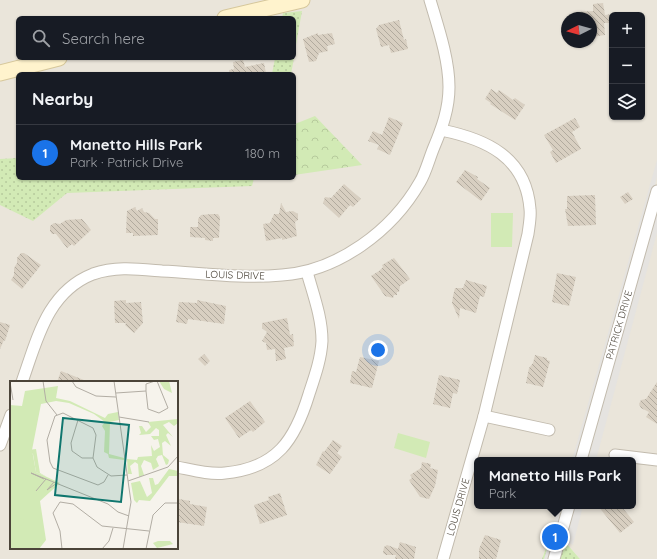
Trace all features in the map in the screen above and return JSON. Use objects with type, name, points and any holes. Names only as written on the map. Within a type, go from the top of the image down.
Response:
[{"type":"street","points":[[234,16],[302,0]]},
{"type":"street","name":"LOUIS DRIVE","points":[[22,381],[43,322],[55,302],[75,284],[94,274],[117,268],[255,276],[307,272],[355,250],[380,231],[401,210],[420,182],[448,109],[449,87],[447,66],[430,0]]},
{"type":"street","points":[[0,73],[51,60]]},
{"type":"street","name":"LOUIS DRIVE","points":[[441,130],[468,135],[488,144],[506,157],[518,171],[527,190],[530,210],[528,234],[518,268],[484,416],[444,559]]},
{"type":"street","name":"PATRICK DRIVE","points":[[582,457],[657,191]]},
{"type":"street","points":[[178,467],[200,472],[224,474],[250,468],[273,457],[288,443],[302,418],[319,362],[322,341],[320,318],[307,272]]},
{"type":"street","points":[[484,416],[549,430]]},
{"type":"street","points":[[0,445],[8,432],[10,420]]},
{"type":"street","points":[[615,455],[632,457]]},
{"type":"street","points":[[636,458],[657,460]]},
{"type":"street","points":[[554,559],[568,509]]},
{"type":"shaded area","points":[[0,0],[657,0],[657,559],[580,559],[553,528],[542,559],[0,559]]},
{"type":"shaded area","points":[[657,160],[657,177],[580,457],[573,457]]},
{"type":"shaded area","points":[[657,205],[657,233],[597,457],[589,457]]},
{"type":"shaded area","points":[[558,509],[566,509],[552,559],[544,559]]},
{"type":"shaded area","points":[[574,509],[582,509],[573,545],[566,541]]},
{"type":"green space","points":[[302,11],[296,45],[296,16],[282,16],[283,13]]},
{"type":"green space","points":[[275,60],[294,60],[291,72],[272,72]]},
{"type":"green space","points":[[315,116],[362,165],[296,175],[296,124]]},
{"type":"green space","points":[[16,158],[16,180],[254,180],[252,186],[67,193],[33,221],[0,205],[0,159]]},
{"type":"green space","points":[[491,213],[513,213],[512,247],[491,247]]},
{"type":"green space","points":[[398,433],[430,442],[426,458],[394,448]]},
{"type":"green space","points":[[553,528],[580,559],[542,559]]},
{"type":"building","points":[[603,3],[605,15],[609,14],[609,23],[604,23],[605,35],[597,36],[597,12],[576,12],[593,11],[593,4]]},
{"type":"building","points":[[399,20],[408,49],[391,53],[389,45],[381,47],[376,29],[379,25]]},
{"type":"building","points":[[318,33],[318,35],[332,33],[335,44],[327,46],[328,51],[319,53],[316,61],[309,62],[303,39]]},
{"type":"building","points":[[243,60],[245,67],[264,63],[266,72],[229,72],[229,70],[234,69],[233,62]]},
{"type":"building","points":[[491,89],[497,93],[499,90],[513,100],[515,98],[525,105],[515,120],[490,104],[491,103],[485,99]]},
{"type":"building","points":[[389,117],[403,123],[390,155],[377,149],[379,145],[368,141],[373,131],[382,135]]},
{"type":"building","points":[[575,118],[580,127],[572,132],[581,149],[556,163],[550,152],[553,150],[544,135]]},
{"type":"building","points":[[465,170],[478,177],[477,179],[490,188],[481,201],[456,182]]},
{"type":"building","points":[[344,184],[361,199],[353,207],[350,205],[339,218],[323,203],[325,197],[331,198]]},
{"type":"building","points":[[628,192],[633,199],[625,204],[620,197]]},
{"type":"building","points":[[595,195],[596,225],[568,226],[565,209],[567,209],[567,196]]},
{"type":"building","points":[[281,203],[286,212],[293,211],[298,214],[298,220],[295,222],[297,236],[282,240],[282,238],[266,241],[263,224],[270,223],[274,214],[279,214]]},
{"type":"building","points":[[135,207],[137,211],[142,208],[144,212],[149,213],[155,219],[158,219],[158,235],[133,236],[133,233],[126,233],[127,211]]},
{"type":"building","points":[[218,214],[220,217],[219,238],[213,238],[213,241],[205,240],[205,238],[190,237],[190,227],[198,227],[198,219],[201,215]]},
{"type":"building","points":[[82,219],[91,230],[74,246],[72,244],[67,248],[56,234],[52,234],[50,231],[50,226],[54,223],[60,224],[66,220]]},
{"type":"building","points":[[21,253],[24,253],[41,265],[22,289],[11,280],[14,275],[14,268],[17,263],[17,258]]},
{"type":"building","points":[[394,258],[410,279],[400,286],[399,292],[397,292],[397,295],[394,295],[393,298],[385,296],[371,276],[383,267],[382,265]]},
{"type":"building","points":[[557,273],[576,277],[569,306],[552,302]]},
{"type":"building","points":[[466,280],[487,286],[484,297],[480,296],[476,313],[460,308],[459,319],[452,303],[453,296],[455,288],[463,288]]},
{"type":"building","points":[[126,300],[126,303],[141,302],[143,323],[134,333],[125,325],[126,323],[115,323],[114,301]]},
{"type":"building","points":[[197,300],[226,306],[224,324],[188,319],[187,324],[176,322],[179,302],[197,303]]},
{"type":"building","points":[[287,318],[290,335],[293,334],[294,346],[284,348],[286,359],[276,361],[275,349],[267,350],[266,343],[262,341],[267,332],[262,328],[262,323]]},
{"type":"building","points":[[0,322],[10,325],[5,341],[4,340],[0,349]]},
{"type":"building","points":[[204,354],[210,361],[205,366],[198,359]]},
{"type":"building","points":[[535,355],[547,358],[547,360],[550,361],[543,387],[526,383],[529,368],[533,363]]},
{"type":"building","points":[[360,357],[379,361],[372,388],[350,383],[352,371],[356,372]]},
{"type":"building","points":[[61,371],[86,381],[57,381]]},
{"type":"building","points":[[439,375],[460,380],[457,394],[453,393],[450,408],[433,404]]},
{"type":"building","points":[[657,382],[657,424],[646,417],[649,412],[641,408],[639,404],[641,400],[646,399]]},
{"type":"building","points":[[250,401],[265,422],[253,432],[251,430],[239,438],[225,418]]},
{"type":"building","points":[[333,440],[342,446],[337,453],[342,457],[330,474],[316,465],[323,451],[324,452]]},
{"type":"building","points":[[422,462],[431,464],[430,468],[438,470],[435,486],[429,499],[420,497],[409,480],[412,478],[410,475],[421,468]]},
{"type":"building","points":[[280,493],[287,515],[260,524],[254,505],[269,500],[268,497]]},
{"type":"building","points":[[179,499],[190,501],[190,504],[207,507],[204,526],[178,522]]},
{"type":"building","points":[[600,509],[623,509],[634,522],[620,533]]},
{"type":"building","points":[[485,535],[501,540],[496,559],[479,559],[479,549]]},
{"type":"building","points":[[400,542],[416,547],[414,559],[395,559],[396,555],[386,555],[383,553],[384,547],[387,545],[398,549]]},
{"type":"place","name":"Manetto Hills Park","points":[[555,537]]}]
